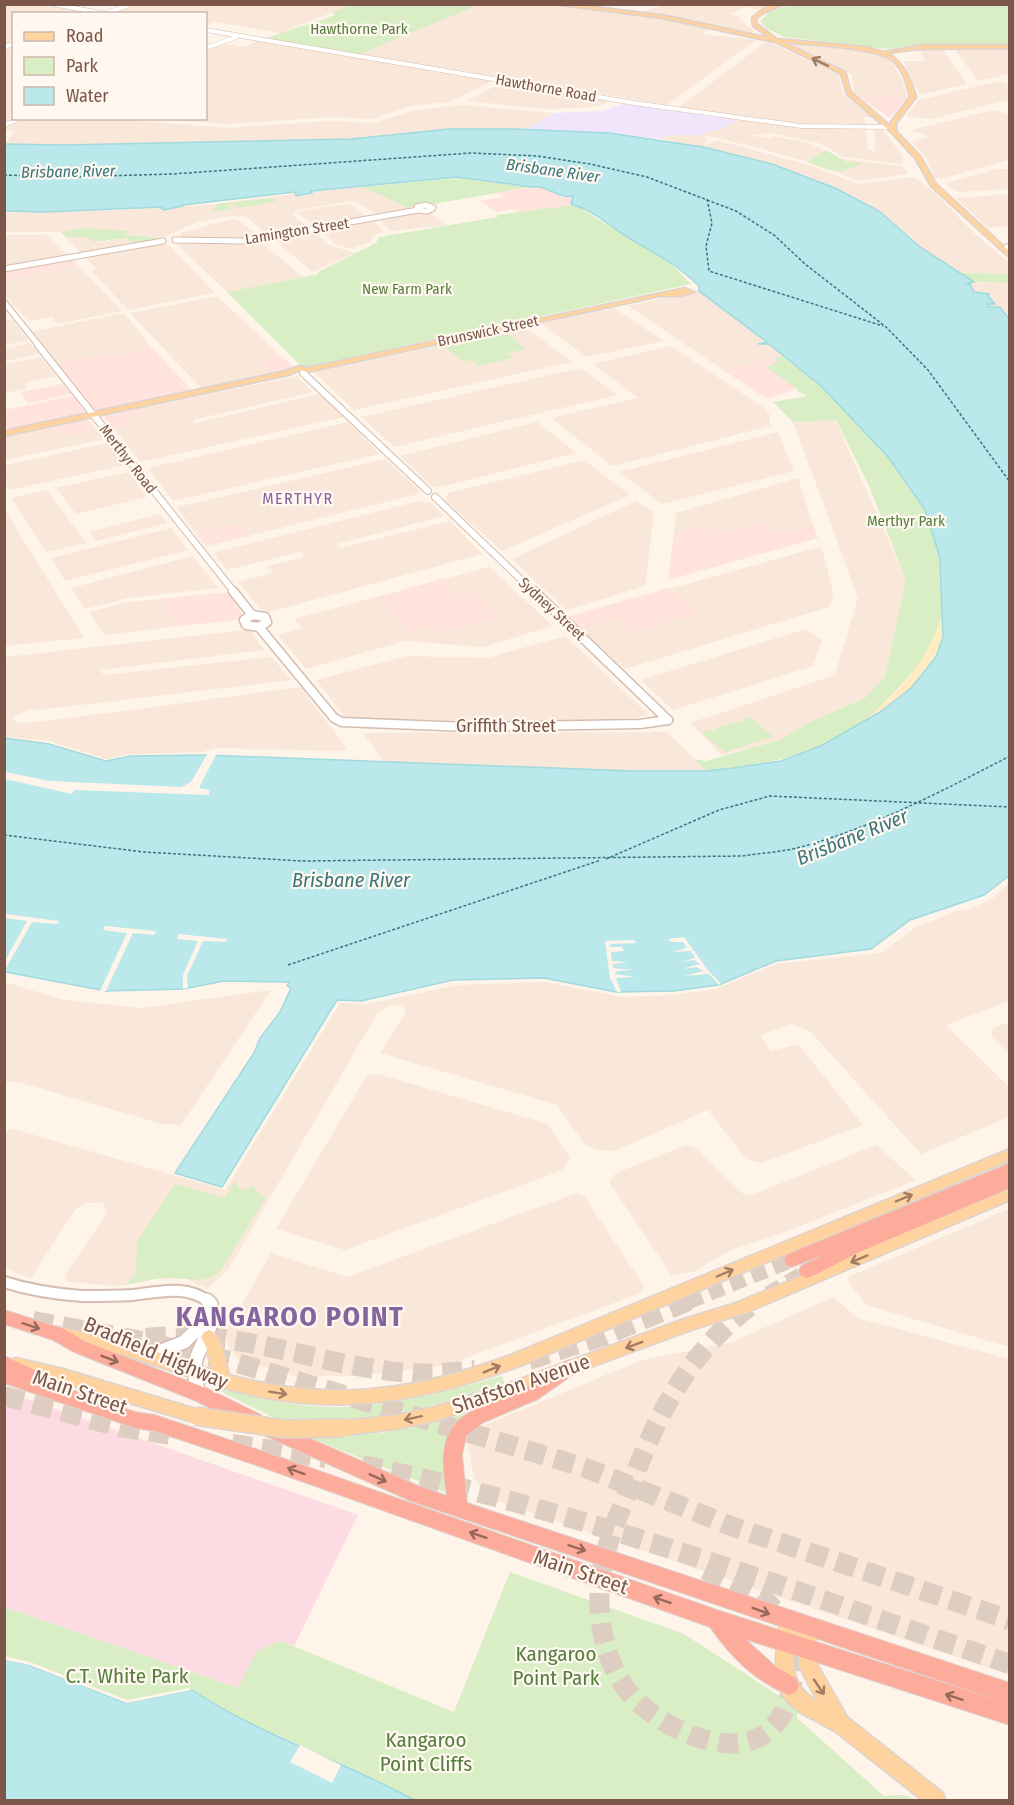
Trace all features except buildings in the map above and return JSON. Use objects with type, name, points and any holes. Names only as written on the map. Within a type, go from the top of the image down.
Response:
[{"type":"highway","points":[[792,1260],[1010,1169]]},
{"type":"highway","points":[[807,1271],[851,1248],[1010,1181]]},
{"type":"highway","name":"Bradfield Highway","points":[[4,1317],[58,1334],[80,1347],[200,1394],[286,1437]]},
{"type":"highway","name":"Main Street","points":[[6,1367],[135,1420],[155,1423],[717,1620],[1010,1715]]},
{"type":"highway","points":[[459,1509],[453,1446],[459,1432],[469,1422],[526,1396],[569,1368]]},
{"type":"highway","name":"Main Street","points":[[286,1437],[411,1492],[1010,1694]]},
{"type":"highway","points":[[717,1620],[730,1639],[778,1681],[789,1685]]},
{"type":"main road","points":[[555,4],[660,16],[772,39],[883,52]]},
{"type":"main road","points":[[783,4],[764,10],[756,16],[754,23],[772,39],[843,73],[849,93],[892,129],[908,148],[921,172],[987,234],[1007,248],[1010,256]]},
{"type":"main road","points":[[750,35],[762,31]]},
{"type":"main road","points":[[742,34],[807,43]]},
{"type":"main road","points":[[772,39],[783,45]]},
{"type":"main road","points":[[853,48],[897,50],[924,47],[1010,46]]},
{"type":"main road","points":[[860,48],[892,54],[924,47]]},
{"type":"main road","points":[[892,54],[906,76],[913,95],[911,101],[896,119],[892,129]]},
{"type":"main road","points":[[881,119],[896,119]]},
{"type":"main road","name":"Brunswick Street","points":[[4,434],[669,293]]},
{"type":"main road","name":"Shafston Avenue","points":[[58,1334],[84,1336],[222,1380],[288,1395],[341,1398],[394,1395],[453,1383],[514,1360],[1010,1154]]},
{"type":"main road","name":"Shafston Avenue","points":[[6,1367],[63,1376],[196,1416],[284,1429],[344,1428],[397,1422],[434,1414],[740,1308],[1010,1194]]},
{"type":"main road","points":[[208,1337],[214,1346],[222,1380]]},
{"type":"main road","points":[[797,1623],[796,1646],[786,1671],[789,1685],[798,1697],[817,1713],[840,1723],[936,1800]]},
{"type":"main road","points":[[796,1646],[840,1723]]},
{"type":"street","points":[[53,4],[99,12]]},
{"type":"street","points":[[108,12],[131,4]]},
{"type":"street","name":"Hawthorne Road","points":[[207,30],[651,105],[798,126],[892,129]]},
{"type":"street","points":[[207,48],[238,36]]},
{"type":"street","name":"Lamington Street","points":[[4,269],[163,241],[168,238],[243,241],[418,210]]},
{"type":"street","name":"Merthyr Road","points":[[4,302],[252,615],[244,620],[244,624],[259,627],[334,718],[342,722]]},
{"type":"street","name":"Sydney Street","points":[[302,371],[668,720]]},
{"type":"street","name":"Griffith Street","points":[[342,722],[468,727],[640,724],[668,720]]},
{"type":"street","points":[[4,1282],[41,1291],[98,1295],[182,1290],[196,1294],[208,1301],[213,1328],[196,1359],[193,1371],[200,1394]]},
{"type":"street","points":[[149,1356],[184,1342],[212,1315]]},
{"type":"shaded area","points":[[137,4],[352,5],[279,33],[215,22],[207,26],[207,12],[115,12]]},
{"type":"shaded area","points":[[478,4],[560,6],[655,17],[709,29],[702,34],[756,40],[667,105],[360,54]]},
{"type":"shaded area","points":[[4,5],[43,5],[89,12],[12,12],[12,42],[5,45]]},
{"type":"shaded area","points":[[665,5],[775,5],[758,9],[746,7],[729,14],[741,17],[740,19],[754,31],[749,33],[693,21],[703,16],[690,21],[643,12]]},
{"type":"shaded area","points":[[258,41],[493,81],[449,102],[410,106],[371,119],[331,117],[226,124],[176,120],[207,120],[207,51],[224,44],[243,47]]},
{"type":"shaded area","points":[[767,41],[839,75],[843,94],[873,117],[863,117],[866,125],[801,124],[679,107]]},
{"type":"shaded area","points":[[790,45],[876,52],[889,58],[902,79],[907,97],[881,96],[878,100],[861,98],[855,93],[851,74]]},
{"type":"shaded area","points":[[12,47],[12,120],[5,122],[5,50]]},
{"type":"shaded area","points":[[942,48],[967,84],[920,95],[903,61],[925,61],[919,50]]},
{"type":"shaded area","points":[[954,48],[1009,48],[1009,74],[978,81]]},
{"type":"shaded area","points":[[1000,81],[1009,84],[1009,100],[931,119],[906,116],[919,100]]},
{"type":"shaded area","points":[[513,84],[611,101],[595,107],[550,109],[466,101],[494,87],[505,89]]},
{"type":"shaded area","points":[[881,96],[907,97],[907,99],[890,118],[861,98],[878,100]]},
{"type":"shaded area","points":[[623,104],[738,120],[719,131],[711,130],[702,135],[666,135],[661,139],[609,133],[526,129],[553,113],[602,111]]},
{"type":"shaded area","points":[[462,105],[553,113],[526,129],[449,129],[381,138],[63,145],[5,144],[14,131],[4,128],[24,120],[127,120],[228,128],[330,121],[373,123],[416,110]]},
{"type":"shaded area","points":[[994,110],[1009,114],[1009,160],[941,179],[935,178],[926,158],[911,142],[929,137],[911,130]]},
{"type":"shaded area","points":[[738,120],[802,128],[866,129],[868,150],[875,151],[874,129],[883,130],[902,155],[903,164],[844,157],[819,143],[770,133],[751,136],[771,138],[773,136],[809,143],[842,159],[903,166],[908,174],[857,181],[820,165],[761,149],[763,147],[758,148],[710,136],[699,137],[709,139],[703,144],[706,145],[717,140],[813,166],[857,184],[914,177],[932,190],[974,233],[1009,263],[1009,274],[961,273],[920,247],[879,211],[805,175],[733,154],[661,139],[666,135],[702,135],[711,130],[719,131]]},
{"type":"shaded area","points":[[997,169],[1009,169],[1009,189],[961,192],[954,190],[946,183]]},
{"type":"shaded area","points":[[540,186],[563,198],[572,196],[571,204],[575,205],[519,213],[514,209],[497,212],[480,201],[504,197],[497,192]]},
{"type":"shaded area","points":[[363,187],[408,208],[378,216],[359,203],[350,201],[298,210],[292,215],[309,228],[267,235],[247,217],[232,216],[197,222],[164,237],[125,235],[83,228],[60,232],[5,232],[4,213],[132,210],[216,204]]},
{"type":"shaded area","points":[[1009,194],[1009,226],[988,228],[956,198]]},
{"type":"shaded area","points":[[345,204],[352,205],[368,217],[315,227],[299,214],[301,211]]},
{"type":"shaded area","points":[[428,211],[448,225],[391,231],[378,219]]},
{"type":"shaded area","points":[[232,219],[238,220],[258,235],[236,239],[182,237],[180,233]]},
{"type":"shaded area","points":[[373,220],[384,232],[374,235],[370,242],[352,249],[335,244],[320,230]]},
{"type":"shaded area","points":[[313,231],[329,245],[355,253],[312,272],[273,238]]},
{"type":"shaded area","points":[[5,235],[46,235],[68,256],[5,267]]},
{"type":"shaded area","points":[[66,237],[87,237],[98,242],[127,238],[133,243],[81,253]]},
{"type":"shaded area","points":[[260,241],[303,277],[227,292],[177,244],[240,244]]},
{"type":"shaded area","points":[[160,243],[168,244],[215,293],[128,310],[91,271],[97,270],[86,258]]},
{"type":"shaded area","points":[[72,259],[79,266],[5,280],[5,271]]},
{"type":"shaded area","points":[[79,266],[122,311],[58,324],[52,317],[28,321],[5,296],[5,280]]},
{"type":"shaded area","points":[[965,283],[1009,283],[1009,319],[1000,307],[989,307],[988,304],[994,303],[986,295],[989,294],[974,292]]},
{"type":"shaded area","points":[[698,290],[781,352],[782,356],[723,370],[628,306]]},
{"type":"shaded area","points":[[217,296],[280,355],[260,360],[275,375],[202,389],[130,313]]},
{"type":"shaded area","points":[[614,308],[664,341],[586,357],[541,323]]},
{"type":"shaded area","points":[[124,313],[152,348],[112,356],[106,353],[56,364],[29,332]]},
{"type":"shaded area","points":[[12,319],[29,340],[5,345],[5,320]]},
{"type":"shaded area","points":[[525,327],[572,362],[354,410],[314,372],[442,345],[463,362],[472,360],[478,365],[512,358],[507,353],[526,349],[504,331]]},
{"type":"shaded area","points":[[30,343],[39,354],[5,361],[5,349]]},
{"type":"shaded area","points":[[671,346],[763,407],[770,415],[770,426],[612,466],[551,418],[638,398],[593,364]]},
{"type":"shaded area","points":[[152,348],[192,391],[96,412],[56,364],[106,353],[112,356]]},
{"type":"shaded area","points":[[280,355],[293,367],[288,372],[275,375],[260,360]]},
{"type":"shaded area","points":[[782,356],[815,382],[767,399],[723,370]]},
{"type":"shaded area","points":[[41,357],[57,376],[25,383],[28,388],[5,393],[5,364]]},
{"type":"shaded area","points":[[581,368],[618,395],[394,447],[361,417]]},
{"type":"shaded area","points":[[297,376],[313,392],[193,420],[195,423],[319,394],[344,417],[141,462],[113,428],[130,424],[127,419],[147,414],[142,408]]},
{"type":"shaded area","points":[[63,384],[71,394],[28,403],[21,392]]},
{"type":"shaded area","points":[[73,396],[84,411],[80,415],[9,429],[5,424],[5,410]]},
{"type":"shaded area","points":[[142,408],[147,414],[127,419],[131,424],[113,428],[104,417]]},
{"type":"shaded area","points":[[87,419],[96,429],[62,437],[54,427]]},
{"type":"shaded area","points":[[835,419],[906,580],[885,677],[865,698],[810,722],[782,739],[722,755],[690,723],[835,675],[858,598],[793,422]]},
{"type":"shaded area","points":[[348,422],[380,454],[173,501],[148,468]]},
{"type":"shaded area","points":[[537,422],[577,453],[440,487],[432,486],[400,456]]},
{"type":"shaded area","points":[[54,427],[62,437],[96,429],[104,439],[5,460],[4,437]]},
{"type":"shaded area","points":[[778,432],[794,471],[662,504],[619,472]]},
{"type":"shaded area","points":[[108,443],[125,465],[9,490],[5,483],[5,465]]},
{"type":"shaded area","points":[[385,459],[419,490],[418,494],[249,536],[239,523],[196,534],[177,507]]},
{"type":"shaded area","points":[[584,460],[630,495],[502,551],[445,500],[448,493]]},
{"type":"shaded area","points":[[128,472],[147,497],[76,514],[56,488]]},
{"type":"shaded area","points":[[798,478],[813,525],[777,535],[759,522],[717,534],[706,525],[674,534],[676,513]]},
{"type":"shaded area","points":[[46,490],[87,543],[46,552],[11,498]]},
{"type":"shaded area","points":[[419,501],[431,503],[444,516],[337,544],[341,548],[450,521],[482,554],[269,612],[260,609],[238,582],[273,573],[268,566],[304,557],[300,552],[227,570],[213,553]]},
{"type":"shaded area","points":[[636,501],[654,512],[645,586],[566,610],[512,559]]},
{"type":"shaded area","points":[[5,510],[84,638],[5,646]]},
{"type":"shaded area","points":[[160,514],[167,523],[96,541],[89,532]]},
{"type":"shaded area","points":[[759,522],[777,535],[813,525],[818,538],[668,580],[674,534],[706,525],[717,533]]},
{"type":"shaded area","points":[[239,523],[249,536],[206,546],[196,534]]},
{"type":"shaded area","points":[[171,528],[188,550],[65,581],[51,558]]},
{"type":"shaded area","points":[[816,548],[822,549],[834,595],[829,607],[625,669],[567,617]]},
{"type":"shaded area","points":[[193,556],[218,588],[128,598],[85,609],[71,588]]},
{"type":"shaded area","points":[[489,567],[553,626],[483,647],[405,641],[306,669],[278,635],[303,628],[294,619]]},
{"type":"shaded area","points":[[441,579],[459,596],[474,592],[499,617],[440,633],[432,625],[409,631],[379,597]]},
{"type":"shaded area","points":[[668,588],[698,613],[633,632],[616,617],[579,629],[567,617]]},
{"type":"shaded area","points":[[227,592],[242,614],[237,620],[180,626],[159,599]]},
{"type":"shaded area","points":[[159,599],[180,626],[104,635],[89,612],[128,602]]},
{"type":"shaded area","points":[[806,629],[822,640],[813,666],[673,710],[641,680]]},
{"type":"shaded area","points":[[247,630],[264,650],[100,670],[104,675],[271,657],[292,680],[38,710],[30,709],[14,717],[15,722],[26,723],[132,710],[300,687],[347,748],[339,751],[215,748],[203,752],[131,754],[106,759],[49,741],[5,737],[5,657]]},
{"type":"shaded area","points":[[565,636],[648,714],[612,720],[463,721],[346,718],[316,680],[407,656],[487,658]]},
{"type":"shaded area","points":[[667,732],[707,771],[632,771],[384,762],[363,733]]},
{"type":"shaded area","points":[[1009,882],[1009,1001],[946,1025],[1009,1087],[1009,1117],[921,1154],[810,1031],[790,1024],[760,1036],[771,1051],[798,1044],[863,1125],[761,1163],[746,1159],[708,1110],[614,1151],[597,1150],[585,1145],[557,1105],[380,1053],[406,1012],[402,1006],[391,1005],[378,1012],[228,1270],[207,1289],[187,1279],[156,1279],[118,1286],[67,1282],[65,1275],[107,1213],[103,1203],[87,1203],[75,1210],[31,1278],[5,1269],[4,1135],[10,1128],[225,1190],[340,1003],[364,1005],[456,985],[544,982],[622,997],[672,995],[716,989],[775,964],[881,953],[916,927],[962,909],[965,911],[992,899]]},
{"type":"shaded area","points":[[5,982],[64,1000],[142,1008],[271,990],[181,1125],[162,1124],[18,1082],[5,1082]]},
{"type":"shaded area","points":[[1009,1022],[1009,1054],[992,1037],[991,1029]]},
{"type":"shaded area","points":[[378,1074],[548,1124],[570,1158],[563,1170],[345,1250],[276,1229],[367,1075]]},
{"type":"shaded area","points":[[686,1145],[696,1148],[742,1193],[749,1196],[876,1145],[916,1180],[783,1233],[731,1250],[695,1271],[672,1276],[609,1182],[616,1173]]},
{"type":"shaded area","points":[[577,1193],[584,1196],[644,1286],[641,1293],[447,1365],[357,1376],[295,1376],[237,1359],[228,1345],[226,1332],[271,1253],[347,1277]]},
{"type":"shaded area","points":[[1009,1209],[1009,1347],[866,1305],[849,1282],[848,1277]]},
{"type":"shaded area","points":[[833,1297],[858,1318],[1009,1359],[1009,1675],[488,1498],[474,1478],[467,1440],[469,1434],[485,1425],[642,1360],[732,1342]]},
{"type":"shaded area","points":[[15,1395],[358,1515],[294,1646],[281,1641],[258,1651],[238,1688],[5,1607],[4,1412]]},
{"type":"green space","name":"Hawthorne Park","points":[[352,5],[478,5],[360,54],[265,39],[335,15],[332,12]]},
{"type":"green space","points":[[791,5],[1009,5],[1009,45],[932,45],[888,49],[784,37],[766,28],[760,21],[770,11]]},
{"type":"green space","points":[[826,150],[846,162],[862,162],[848,170],[835,171],[807,162]]},
{"type":"green space","points":[[458,178],[529,187],[434,204],[419,204],[408,208],[363,187]]},
{"type":"green space","points":[[274,198],[277,201],[238,208],[233,204],[227,205],[232,209],[209,212],[215,209],[216,204]]},
{"type":"green space","name":"New Farm Park","points":[[575,205],[670,263],[691,284],[306,367],[301,366],[227,292],[318,274],[376,243],[379,237],[498,217],[496,215]]},
{"type":"green space","points":[[83,228],[128,231],[125,235],[164,238],[133,243],[127,238],[93,242],[87,237],[66,237],[60,232]]},
{"type":"green space","points":[[961,273],[1009,274],[1009,283],[974,282]]},
{"type":"green space","points":[[504,331],[526,349],[508,353],[513,358],[478,366],[472,360],[463,362],[442,345]]},
{"type":"green space","name":"Merthyr Park","points":[[782,356],[814,381],[809,385],[815,382],[861,424],[914,492],[929,519],[937,544],[943,588],[943,611],[933,642],[922,660],[880,707],[858,726],[823,745],[786,758],[707,771],[694,759],[706,761],[782,739],[810,722],[865,698],[885,677],[906,580],[870,488],[836,420],[793,422],[773,402],[807,396],[796,390],[806,386],[798,389],[766,367],[779,361],[774,358]]},
{"type":"green space","points":[[750,717],[773,737],[725,752],[702,733],[710,729],[713,733],[716,732],[714,729],[739,721],[745,722],[743,720]]},
{"type":"green space","points":[[235,1180],[240,1190],[253,1186],[258,1194],[266,1197],[221,1270],[201,1280],[163,1278],[125,1285],[135,1275],[138,1240],[175,1184],[225,1198]]},
{"type":"green space","points":[[502,1376],[505,1384],[423,1408],[367,1418],[316,1421],[279,1420],[220,1391],[223,1388],[301,1405],[349,1407],[415,1398]]},
{"type":"green space","points":[[471,1412],[450,1494],[306,1436],[383,1433],[421,1426]]},
{"type":"green space","points":[[510,1572],[684,1634],[798,1708],[797,1718],[884,1796],[904,1795],[915,1800],[414,1800],[226,1712],[192,1690],[127,1703],[29,1665],[5,1659],[5,1607],[238,1688],[257,1651],[281,1641],[454,1712]]},
{"type":"sand","points":[[943,611],[943,640],[930,668],[899,698],[865,720],[892,696],[913,672],[930,644]]},
{"type":"water","name":"Brisbane River","points":[[449,129],[609,133],[703,147],[772,164],[835,188],[879,211],[920,247],[974,282],[965,284],[970,284],[974,292],[990,294],[987,295],[995,304],[988,304],[989,307],[1000,307],[1009,319],[1010,875],[984,895],[910,920],[871,949],[776,961],[719,985],[673,991],[616,992],[544,978],[453,980],[361,1001],[337,1000],[222,1187],[175,1173],[254,1053],[260,1038],[280,1012],[291,988],[287,986],[289,982],[224,981],[183,989],[106,991],[5,972],[5,738],[49,744],[106,761],[131,756],[205,755],[632,771],[707,771],[781,761],[821,746],[880,712],[911,688],[936,657],[943,637],[940,558],[925,510],[889,458],[822,387],[769,344],[758,344],[767,342],[699,291],[699,286],[682,271],[594,214],[571,204],[573,196],[562,196],[538,187],[457,177],[311,191],[312,193],[296,196],[295,192],[183,205],[164,210],[161,208],[163,207],[45,212],[5,211],[5,144],[63,145],[352,139]]},
{"type":"water","points":[[5,1659],[29,1665],[126,1703],[192,1690],[246,1721],[359,1772],[414,1800],[5,1800]]},
{"type":"pier","points":[[208,753],[217,753],[199,788],[209,790],[209,795],[74,790],[72,794],[5,779],[5,772],[50,781],[181,787],[191,782]]},
{"type":"pier","points":[[5,914],[59,921],[57,924],[32,922],[5,970],[5,961],[27,921],[5,918]]},
{"type":"pier","points":[[105,926],[156,931],[154,935],[133,933],[106,991],[100,991],[127,933],[103,930]]},
{"type":"pier","points":[[179,934],[227,939],[226,942],[203,941],[187,976],[188,988],[183,989],[183,975],[198,941],[177,939]]},
{"type":"pier","points":[[684,937],[721,984],[719,985],[709,974],[685,976],[703,971],[697,967],[682,969],[700,964],[694,960],[681,962],[695,958],[691,951],[673,952],[688,947],[684,942],[672,942],[668,939]]},
{"type":"pier","points":[[634,940],[636,943],[610,944],[610,947],[622,947],[624,951],[611,952],[612,961],[629,962],[613,964],[613,968],[635,970],[618,971],[614,974],[636,977],[616,978],[621,992],[617,992],[610,978],[605,941]]},
{"type":"pier","points":[[4,1656],[30,1662],[127,1700],[188,1688],[192,1690],[127,1703],[29,1665],[6,1660],[5,1664]]},
{"type":"pier","points":[[300,1745],[341,1765],[332,1783],[290,1762]]},
{"type":"ferry route","points":[[4,175],[69,177],[173,174],[471,153],[537,156],[590,164],[647,177],[707,200]]},
{"type":"ferry route","points":[[707,200],[736,211],[774,235],[805,264],[886,327],[928,370],[1010,482]]},
{"type":"ferry route","points":[[707,200],[712,223],[706,246],[709,271],[883,326]]},
{"type":"ferry route","points":[[916,803],[1010,756]]},
{"type":"ferry route","points":[[609,858],[719,810],[770,796],[916,803]]},
{"type":"ferry route","points":[[609,858],[742,856],[779,851],[828,839],[916,803]]},
{"type":"ferry route","points":[[916,803],[1010,807]]},
{"type":"ferry route","points":[[4,835],[144,852],[302,861],[609,858]]},
{"type":"ferry route","points":[[288,965],[601,860]]},
{"type":"tunnel","points":[[688,1302],[792,1260]]},
{"type":"tunnel","points":[[768,1294],[807,1271]]},
{"type":"tunnel","points":[[529,1360],[603,1336],[691,1300]]},
{"type":"tunnel","points":[[630,1486],[655,1428],[679,1383],[710,1344],[749,1307]]},
{"type":"tunnel","points":[[33,1321],[132,1339],[234,1362],[586,1468],[630,1486]]},
{"type":"tunnel","points":[[146,1338],[198,1336],[240,1341],[386,1371],[427,1374],[475,1370]]},
{"type":"tunnel","points":[[4,1396],[120,1427],[178,1436]]},
{"type":"tunnel","points":[[232,1444],[326,1458]]},
{"type":"tunnel","points":[[362,1465],[526,1505],[613,1531]]},
{"type":"tunnel","points":[[613,1531],[630,1486]]},
{"type":"tunnel","points":[[630,1486],[731,1526],[1010,1620]]},
{"type":"tunnel","points":[[613,1531],[1010,1664]]},
{"type":"tunnel","points":[[613,1531],[602,1571],[599,1598],[601,1626],[608,1653],[626,1689],[638,1702],[671,1726],[691,1735],[731,1744],[750,1741],[766,1733],[783,1714],[788,1702],[794,1662],[792,1637]]},
{"type":"tunnel","points":[[705,1570],[760,1595],[782,1617]]},
{"type":"district","name":"MERTHYR","points":[[298,498]]},
{"type":"district","name":"KANGAROO POINT","points":[[290,1316]]},
{"type":"park label","name":"Kangaroo Point Park","points":[[556,1666]]},
{"type":"park label","name":"C.T. White Park","points":[[127,1676]]},
{"type":"park label","name":"Kangaroo Point Cliffs","points":[[426,1752]]}]
